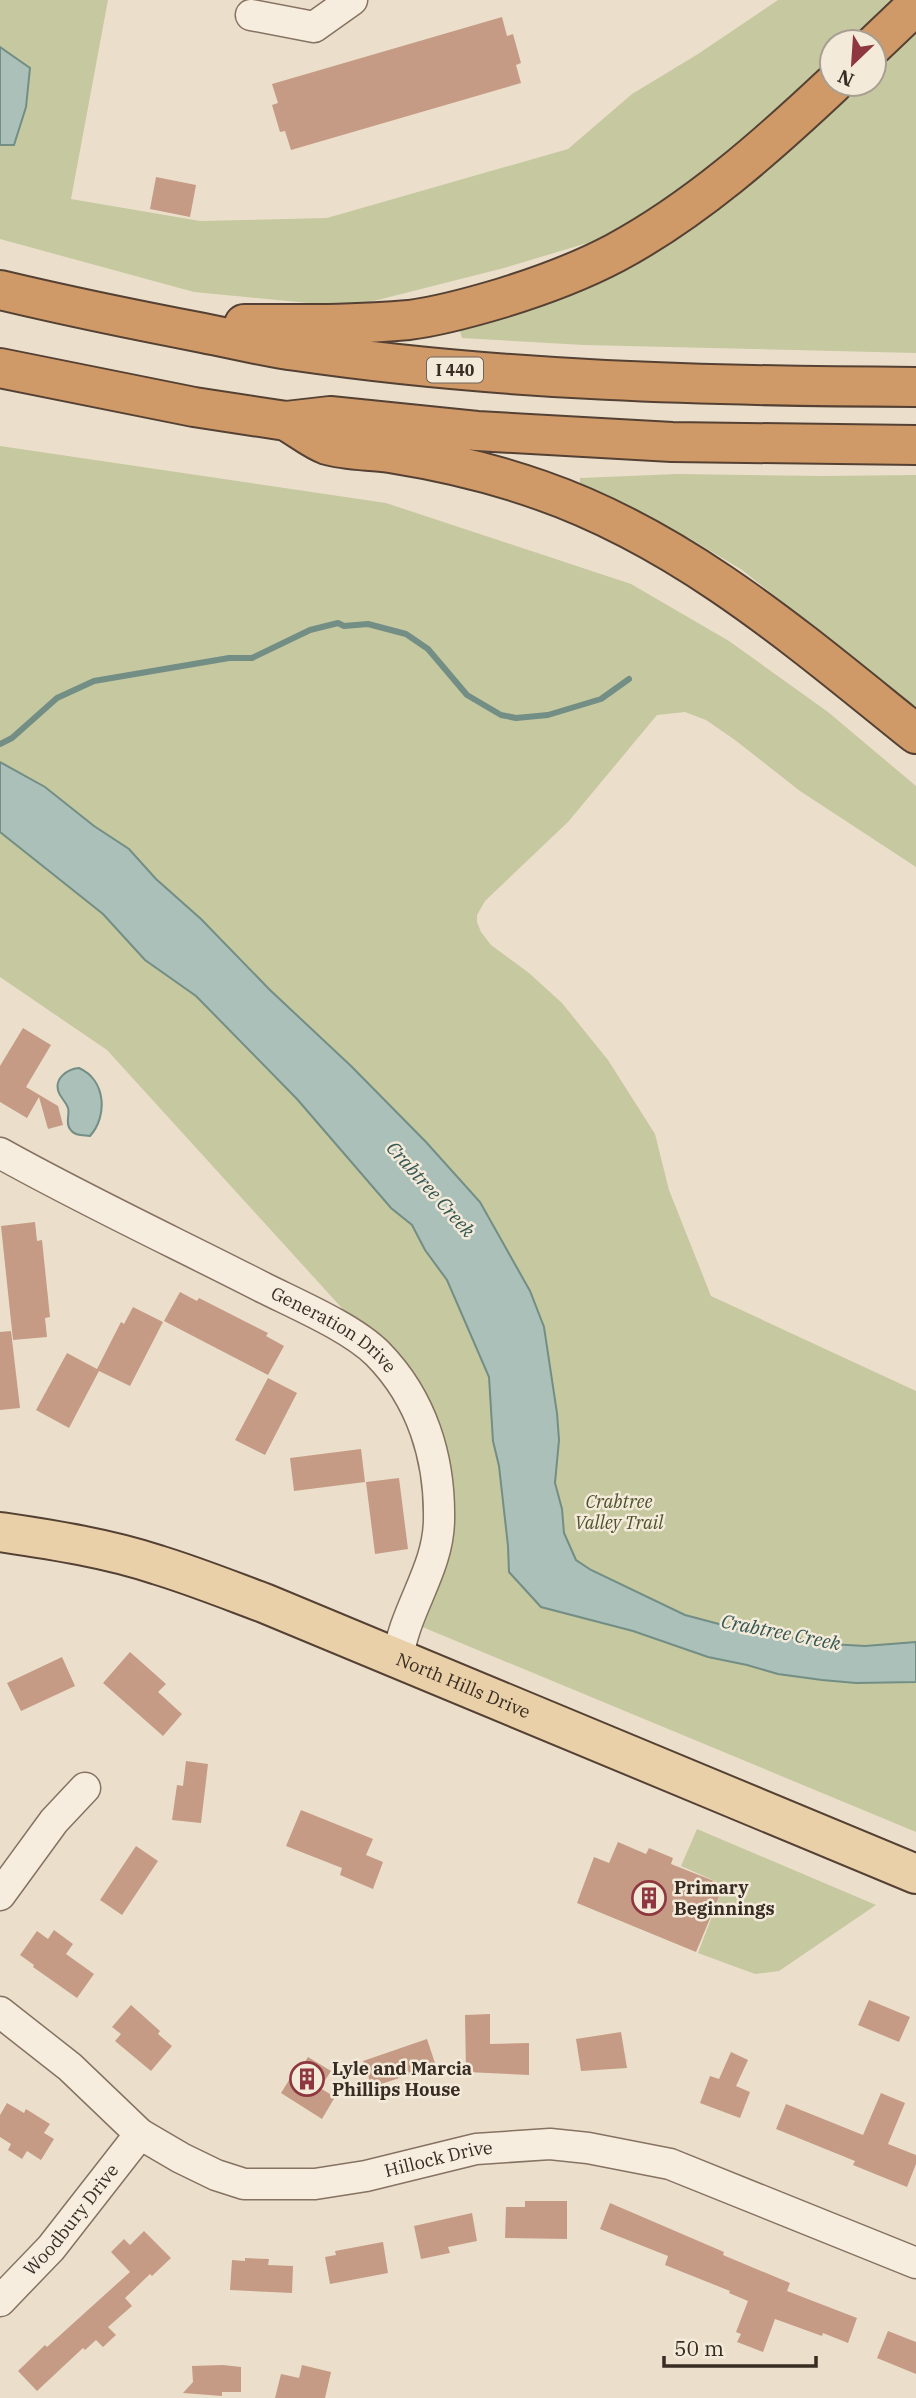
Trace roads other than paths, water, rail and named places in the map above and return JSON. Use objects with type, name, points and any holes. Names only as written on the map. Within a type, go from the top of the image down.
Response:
[{"type":"highway","points":[[888,32],[916,5]]},
{"type":"highway","points":[[156,324],[348,324],[411,319],[478,305],[561,279],[616,252],[671,218],[733,172],[818,97]]},
{"type":"highway","name":"I 440","points":[[0,290],[295,351],[429,367],[532,377],[771,386],[916,387]]},
{"type":"highway","points":[[0,368],[181,404],[286,421],[330,416],[477,431],[672,443],[916,445]]},
{"type":"highway","points":[[286,421],[327,444],[392,453],[517,482],[608,518],[654,542],[738,594],[916,734]]},
{"type":"main road","name":"North Hills Drive","points":[[0,1532],[111,1552],[157,1564],[264,1603],[916,1874]]},
{"type":"street","points":[[251,15],[314,27],[352,0]]},
{"type":"street","name":"Generation Drive","points":[[0,1153],[123,1219],[332,1323],[377,1353],[394,1374],[410,1396],[432,1445],[437,1469],[439,1521],[435,1548],[400,1642],[398,1660]]},
{"type":"street","points":[[0,1895],[54,1821],[85,1788]]},
{"type":"street","name":"Hillock Drive","points":[[0,2012],[70,2067],[140,2134],[216,2175],[244,2184],[315,2184],[366,2176],[477,2149],[550,2144],[588,2148],[670,2164],[916,2263]]},
{"type":"street","name":"Woodbury Drive","points":[[0,2301],[27,2276],[51,2248],[140,2134]]},
{"type":"water","points":[[0,47],[30,68],[26,107],[14,145],[0,145]]},
{"type":"water","name":"Crabtree Creek","points":[[0,762],[45,787],[94,826],[129,849],[156,879],[201,919],[270,990],[351,1066],[426,1142],[480,1202],[530,1291],[544,1327],[559,1440],[555,1483],[562,1509],[564,1533],[576,1560],[591,1570],[685,1615],[738,1629],[830,1644],[865,1646],[916,1642],[916,1682],[856,1683],[778,1674],[708,1657],[633,1631],[541,1607],[509,1572],[499,1466],[493,1441],[489,1377],[447,1280],[425,1250],[412,1225],[391,1208],[297,1099],[196,996],[145,960],[103,914],[0,832]]},
{"type":"water","points":[[79,1068],[95,1081],[101,1099],[100,1119],[90,1136],[76,1134],[70,1129],[68,1108],[58,1088],[62,1076]]},
{"type":"waterway","points":[[0,744],[12,738],[57,698],[94,681],[229,658],[252,658],[310,630],[338,623],[344,626],[368,624],[406,634],[428,649],[467,695],[501,715],[516,718],[548,715],[601,699],[629,679]]},
{"type":"place","name":"Primary Beginnings","points":[[649,1898]]},
{"type":"place","name":"Lyle and Marcia Phillips House","points":[[307,2079]]},
{"type":"park label","name":"Crabtree Valley Trail","points":[[619,1512]]}]
